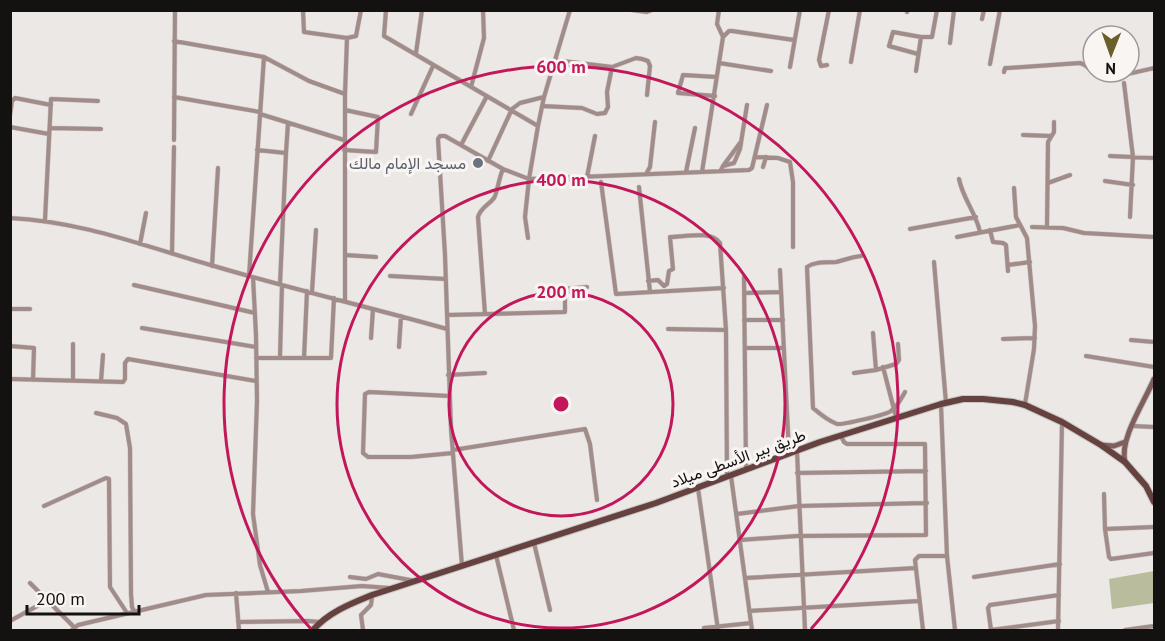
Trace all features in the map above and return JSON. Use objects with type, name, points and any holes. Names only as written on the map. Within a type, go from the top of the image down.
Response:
[{"type":"main road","name":"طريق بير الأسطى ميلاد","points":[[313,630],[320,622],[344,607],[372,595],[698,488],[841,435],[943,404],[983,399],[1001,400],[1024,405],[1062,422],[1125,462],[1146,486],[1155,502]]},
{"type":"street","points":[[174,140],[175,10]]},
{"type":"street","points":[[303,10],[304,32],[347,38],[356,36],[361,10]]},
{"type":"street","points":[[386,10],[384,36],[538,126]]},
{"type":"street","points":[[416,53],[423,10]]},
{"type":"street","points":[[471,87],[484,38],[483,10]]},
{"type":"street","points":[[528,238],[525,221],[538,126],[554,60],[570,10]]},
{"type":"street","points":[[632,10],[647,12],[652,10]]},
{"type":"street","points":[[702,172],[723,37],[717,25],[719,10]]},
{"type":"street","points":[[789,67],[800,10]]},
{"type":"street","points":[[827,65],[821,66],[819,60],[829,10]]},
{"type":"street","points":[[851,63],[860,10]]},
{"type":"street","points":[[918,54],[889,46],[893,32],[932,37],[937,10]]},
{"type":"street","points":[[950,44],[954,10]]},
{"type":"street","points":[[982,19],[984,10]]},
{"type":"street","points":[[990,64],[1000,10]]},
{"type":"street","points":[[723,37],[732,31],[794,40]]},
{"type":"street","points":[[916,71],[921,37]]},
{"type":"street","points":[[345,301],[344,140],[347,38]]},
{"type":"street","points":[[174,41],[264,57],[309,81],[345,94]]},
{"type":"street","points":[[264,57],[251,277],[256,347],[253,514],[260,565],[268,592]]},
{"type":"street","points":[[554,60],[612,67],[636,58],[648,62],[650,66],[647,95]]},
{"type":"street","points":[[718,63],[771,71]]},
{"type":"street","points":[[1004,72],[1005,68],[1080,63],[1086,64],[1099,75],[1117,75],[1155,68]]},
{"type":"street","points":[[411,114],[433,66]]},
{"type":"street","points":[[542,106],[582,108],[597,114],[605,113],[608,107],[607,92],[612,67]]},
{"type":"street","points":[[715,96],[678,93],[682,75],[717,77]]},
{"type":"street","points":[[1124,84],[1133,157],[1130,217]]},
{"type":"street","points":[[462,145],[487,96]]},
{"type":"street","points":[[174,97],[260,113],[344,140]]},
{"type":"street","points":[[488,161],[512,109],[520,103],[544,97]]},
{"type":"street","points":[[10,115],[12,100],[15,98],[51,105]]},
{"type":"street","points":[[45,220],[53,98],[98,101]]},
{"type":"street","points":[[720,171],[723,166],[732,165],[735,161],[741,143],[747,105]]},
{"type":"street","points":[[462,566],[448,375],[446,279],[438,139],[440,136],[445,136],[503,169],[529,179],[749,170],[756,157],[767,105]]},
{"type":"street","points":[[344,150],[375,152],[378,117],[345,110]]},
{"type":"street","points":[[646,175],[650,167],[655,122]]},
{"type":"street","points":[[1047,227],[1048,142],[1054,132],[1054,122]]},
{"type":"street","points":[[280,357],[288,123]]},
{"type":"street","points":[[10,127],[49,134]]},
{"type":"street","points":[[50,128],[101,129]]},
{"type":"street","points":[[686,172],[694,128]]},
{"type":"street","points":[[1023,135],[1051,136]]},
{"type":"street","points":[[587,177],[595,136]]},
{"type":"street","points":[[172,254],[174,147]]},
{"type":"street","points":[[257,150],[286,153]]},
{"type":"street","points":[[1110,156],[1155,158]]},
{"type":"street","points":[[756,157],[787,159],[792,165],[793,247]]},
{"type":"street","points":[[764,167],[766,157]]},
{"type":"street","points":[[212,266],[218,168]]},
{"type":"street","points":[[485,314],[478,217],[479,212],[495,196],[498,178],[503,169]]},
{"type":"street","points":[[1048,183],[1070,176]]},
{"type":"street","points":[[959,179],[962,194],[976,217],[980,232]]},
{"type":"street","points":[[1105,181],[1133,185]]},
{"type":"street","points":[[601,182],[617,294],[724,288]]},
{"type":"street","points":[[639,187],[650,292]]},
{"type":"street","points":[[1014,188],[1016,217],[1026,234],[1030,262],[1035,338],[1024,405]]},
{"type":"street","points":[[140,244],[146,213]]},
{"type":"street","points":[[910,229],[976,217]]},
{"type":"street","points":[[10,218],[45,220],[92,229],[251,277],[447,328]]},
{"type":"street","points":[[957,237],[1020,225]]},
{"type":"street","points":[[1032,227],[1155,237]]},
{"type":"street","points":[[304,358],[316,230]]},
{"type":"street","points":[[990,230],[993,242],[1006,245],[1008,271]]},
{"type":"street","points":[[648,281],[658,280],[664,286],[667,284],[669,271],[673,269],[670,237],[710,236],[716,238],[720,243],[726,330],[729,477],[752,630]]},
{"type":"street","points":[[345,255],[376,257]]},
{"type":"street","points":[[861,256],[837,262],[814,263],[807,267],[813,408],[831,420],[842,424],[872,416],[885,416],[894,409],[905,392]]},
{"type":"street","points":[[934,262],[943,404],[947,556],[955,630]]},
{"type":"street","points":[[1008,265],[1030,262]]},
{"type":"street","points":[[780,270],[789,454]]},
{"type":"street","points":[[390,276],[446,279]]},
{"type":"street","points":[[744,277],[747,470]]},
{"type":"street","points":[[134,285],[255,313]]},
{"type":"street","points":[[447,315],[565,312],[566,288],[587,287]]},
{"type":"street","points":[[744,293],[781,292]]},
{"type":"street","points":[[256,358],[331,357],[334,298]]},
{"type":"street","points":[[10,309],[30,309]]},
{"type":"street","points":[[371,338],[373,309]]},
{"type":"street","points":[[399,347],[401,316]]},
{"type":"street","points":[[744,320],[783,320]]},
{"type":"street","points":[[142,328],[256,347]]},
{"type":"street","points":[[668,329],[726,330]]},
{"type":"street","points":[[873,333],[876,370]]},
{"type":"street","points":[[1003,339],[1035,338]]},
{"type":"street","points":[[1131,340],[1155,342]]},
{"type":"street","points":[[73,344],[73,380]]},
{"type":"street","points":[[854,373],[894,366],[899,362],[898,344]]},
{"type":"street","points":[[10,346],[34,348],[33,380]]},
{"type":"street","points":[[745,348],[784,348]]},
{"type":"street","points":[[101,381],[103,355]]},
{"type":"street","points":[[1086,356],[1155,367]]},
{"type":"street","points":[[10,379],[124,381],[124,363],[128,359],[256,381]]},
{"type":"street","points":[[883,367],[897,418]]},
{"type":"street","points":[[448,375],[485,373]]},
{"type":"street","points":[[1125,462],[1125,442],[1155,379]]},
{"type":"street","points":[[450,396],[369,392],[365,394],[363,454],[368,457],[411,457],[585,429],[590,444],[597,500]]},
{"type":"street","points":[[1147,396],[1155,397]]},
{"type":"street","points":[[96,413],[117,418],[126,424],[130,448],[131,594],[134,611]]},
{"type":"street","points":[[1058,630],[1062,422]]},
{"type":"street","points":[[1133,426],[1155,427]]},
{"type":"street","points":[[740,540],[925,536],[927,533],[926,445],[924,443],[847,444],[841,435]]},
{"type":"street","points":[[1101,445],[1114,446],[1125,442]]},
{"type":"street","points":[[797,451],[805,630]]},
{"type":"street","points":[[797,473],[926,471]]},
{"type":"street","points":[[44,506],[106,478],[109,479],[110,587],[127,613]]},
{"type":"street","points":[[698,488],[718,628]]},
{"type":"street","points":[[1104,494],[1105,530],[1111,558],[1155,552]]},
{"type":"street","points":[[736,514],[799,506],[927,503]]},
{"type":"street","points":[[1105,530],[1155,527]]},
{"type":"street","points":[[534,543],[550,610]]},
{"type":"street","points":[[496,555],[514,630]]},
{"type":"street","points":[[922,630],[915,560],[917,557],[947,556]]},
{"type":"street","points":[[974,577],[1060,564]]},
{"type":"street","points":[[745,578],[916,568]]},
{"type":"street","points":[[350,578],[366,579],[378,574],[416,581]]},
{"type":"street","points":[[30,583],[73,629]]},
{"type":"street","points":[[67,630],[187,598],[362,586],[392,588]]},
{"type":"street","points":[[236,593],[239,630]]},
{"type":"street","points":[[363,630],[361,615],[371,604],[372,595]]},
{"type":"street","points":[[1059,595],[990,605],[988,608],[991,630],[1059,621]]},
{"type":"street","points":[[10,621],[48,600]]},
{"type":"street","points":[[749,611],[919,601]]},
{"type":"street","points":[[238,622],[320,622]]},
{"type":"street","points":[[704,628],[751,623]]},
{"type":"street","points":[[1125,630],[1155,626]]},
{"type":"green space","points":[[1154,571],[1154,603],[1112,609],[1109,579]]},
{"type":"place","name":"مسجد الإمام مالك","points":[[478,163]]}]
